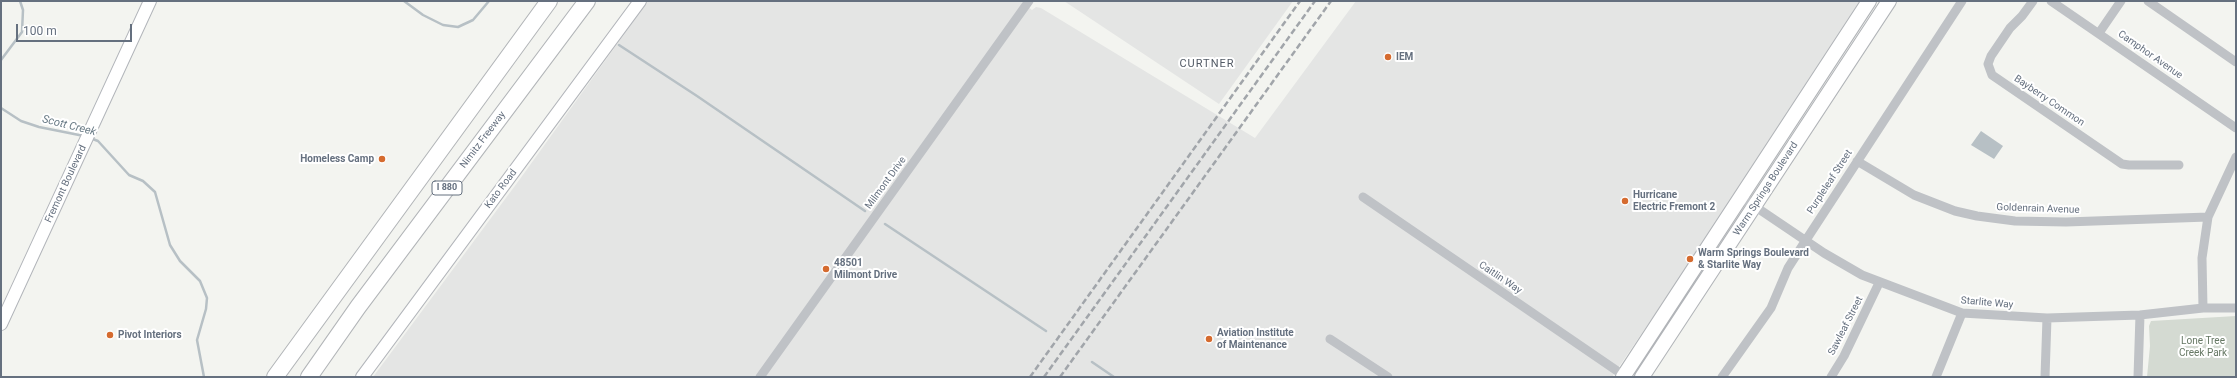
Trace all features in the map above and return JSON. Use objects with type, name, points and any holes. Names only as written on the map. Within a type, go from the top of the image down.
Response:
[{"type":"highway","name":"I 880","points":[[275,377],[549,1]]},
{"type":"highway","name":"Nimitz Freeway","points":[[309,377],[358,307],[587,1]]},
{"type":"main road","name":"Warm Springs Boulevard","points":[[1624,377],[1869,1]]},
{"type":"main road","name":"Warm Springs Boulevard","points":[[1642,377],[1889,1]]},
{"type":"street","name":"Fremont Boulevard","points":[[1,324],[150,1]]},
{"type":"street","name":"Kato Road","points":[[362,377],[640,1]]},
{"type":"street","name":"Milmont Drive","points":[[760,377],[1029,1]]},
{"type":"street","name":"Purpleleaf Street","points":[[1722,377],[1771,308],[1788,268],[1962,1]]},
{"type":"street","name":"Bayberry Common","points":[[2033,1],[2026,12],[2007,32],[1991,56],[1988,64],[1992,75],[2122,164],[2129,166],[2179,165]]},
{"type":"street","name":"Camphor Avenue","points":[[2050,1],[2099,33],[2236,128]]},
{"type":"street","points":[[2099,33],[2121,1]]},
{"type":"street","points":[[2148,1],[2236,62]]},
{"type":"street","points":[[2202,308],[2202,258],[2208,218],[2236,157]]},
{"type":"street","name":"Goldenrain Avenue","points":[[1857,161],[1914,195],[1955,211],[1976,216],[2015,221],[2060,222],[2208,218]]},
{"type":"street","name":"Caitlin Way","points":[[1363,197],[1624,377]]},
{"type":"street","name":"Starlite Way","points":[[1741,197],[1845,265],[1879,283],[1962,314],[2047,318],[2140,315],[2202,308],[2236,308]]},
{"type":"street","name":"Sawleaf Street","points":[[1831,377],[1844,356],[1879,283]]},
{"type":"street","points":[[1936,377],[1962,314]]},
{"type":"street","points":[[2138,377],[2140,315]]},
{"type":"street","points":[[2045,377],[2047,318]]},
{"type":"street","points":[[1330,339],[1388,377]]},
{"type":"shaded area","points":[[648,1],[1020,1],[1032,10],[1036,7],[1041,8],[1255,138],[1356,1],[1863,1],[1766,151],[1612,377],[373,377],[520,179]]},
{"type":"shaded area","points":[[1064,1],[1293,1],[1219,104]]},
{"type":"shaded area","points":[[1981,131],[2003,146],[1994,159],[1971,145]]},
{"type":"green space","name":"Lone Tree Creek Park","points":[[2236,316],[2236,377],[2147,377],[2150,346],[2149,326],[2151,321]]},
{"type":"waterway","name":"Scott Creek","points":[[1,60],[22,32],[23,10],[20,1]]},
{"type":"waterway","points":[[404,1],[423,15],[443,25],[458,27],[473,20],[489,1]]},
{"type":"waterway","points":[[619,45],[697,96],[865,211]]},
{"type":"waterway","name":"Scott Creek","points":[[1,108],[21,121],[39,127],[84,136]]},
{"type":"waterway","name":"Scott Creek","points":[[90,138],[98,141],[129,175],[143,181],[155,192],[170,245],[180,261],[200,281],[207,298],[206,309],[197,340],[204,377]]},
{"type":"waterway","points":[[885,224],[1046,331]]},
{"type":"waterway","points":[[1092,362],[1114,377]]},
{"type":"railway","points":[[1030,377],[1300,1]]},
{"type":"railway","points":[[1044,377],[1315,1]]},
{"type":"railway","points":[[1060,377],[1331,1]]},
{"type":"place","name":"IEM","points":[[1388,57]]},
{"type":"place","name":"Homeless Camp","points":[[382,159]]},
{"type":"place","name":"Hurricane Electric Fremont 2","points":[[1625,201]]},
{"type":"place","name":"Warm Springs Boulevard & Starlite Way","points":[[1690,259]]},
{"type":"place","name":"48501 Milmont Drive","points":[[826,269]]},
{"type":"place","name":"Pivot Interiors","points":[[110,335]]},
{"type":"place","name":"Aviation Institute of Maintenance","points":[[1209,339]]},
{"type":"district","name":"CURTNER","points":[[1207,64]]}]
